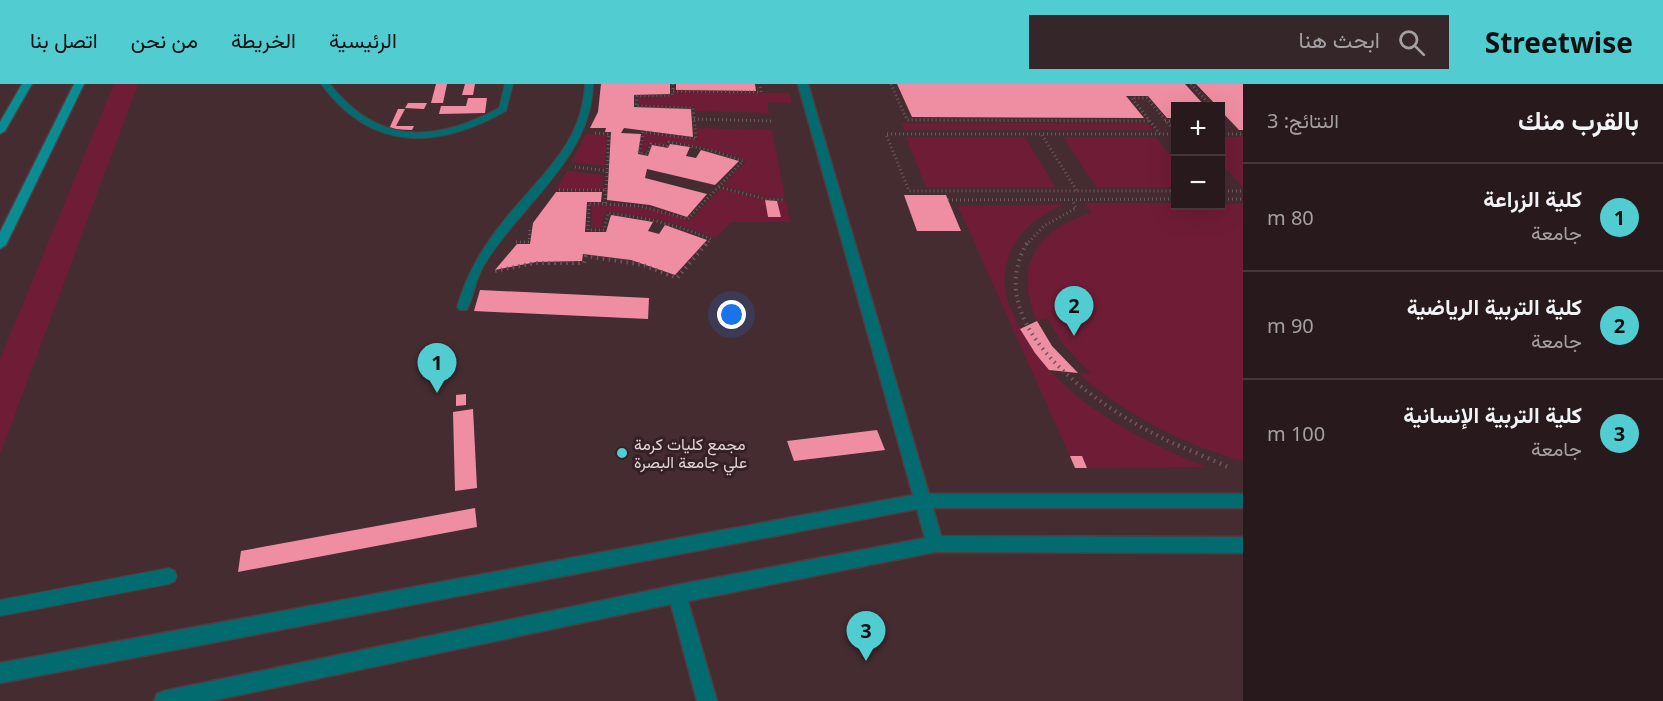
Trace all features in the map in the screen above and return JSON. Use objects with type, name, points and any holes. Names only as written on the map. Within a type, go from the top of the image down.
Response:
[{"type":"street","points":[[0,131],[27,84]]},
{"type":"street","points":[[0,245],[79,84]]},
{"type":"street","points":[[803,84],[935,544]]},
{"type":"street","points":[[0,673],[922,501],[1243,501]]},
{"type":"street","points":[[164,701],[677,594],[935,544],[1243,545]]},
{"type":"street","points":[[677,594],[707,701]]},
{"type":"lane","points":[[325,84],[361,120],[374,128],[397,134],[423,134],[457,129],[484,121],[502,109],[509,84]]},
{"type":"lane","points":[[463,307],[471,279],[480,264],[520,209],[558,164],[570,145],[588,109],[589,84]]},
{"type":"lane","points":[[0,608],[169,576]]},
{"type":"path","points":[[497,265],[491,272],[535,264],[584,264],[586,256],[606,257],[643,265],[677,278],[711,239],[679,226],[608,213],[603,230],[588,230],[589,203],[627,203],[688,219],[743,161],[714,151],[669,142],[667,146],[651,144],[646,154],[639,153],[644,132],[696,139],[693,108],[636,106],[637,96],[672,95],[673,84]]},
{"type":"path","points":[[673,91],[761,92],[760,84]]},
{"type":"path","points":[[891,84],[907,120],[1150,121]]},
{"type":"path","points":[[1191,84],[1207,102]]},
{"type":"path","points":[[1160,134],[1132,98],[1147,98],[1171,129]]},
{"type":"path","points":[[694,119],[771,121]]},
{"type":"path","points":[[1165,121],[1171,121]]},
{"type":"path","points":[[584,132],[609,134],[605,203]]},
{"type":"path","points":[[1171,135],[886,134],[909,191],[1171,191]]},
{"type":"path","points":[[1042,134],[1077,191]]},
{"type":"path","points":[[1225,134],[1243,134]]},
{"type":"path","points":[[568,166],[607,171]]},
{"type":"path","points":[[718,187],[785,200]]},
{"type":"path","points":[[552,190],[606,190]]},
{"type":"path","points":[[1225,190],[1243,191]]},
{"type":"path","points":[[948,200],[1171,199]]},
{"type":"path","points":[[1225,199],[1243,199]]},
{"type":"path","points":[[1072,200],[1076,208],[1042,226],[1027,243],[1020,256],[1015,285],[1028,325],[1043,349],[1062,371],[1097,401],[1137,426],[1228,467]]},
{"type":"path","points":[[509,250],[516,242],[529,242],[530,224]]},
{"type":"shaded area","name":"مجمع كليات كرمة علي جامعة البصرة","points":[[0,84],[1243,84],[1243,701],[0,701]]},
{"type":"shaded area","points":[[114,84],[138,84],[0,454],[0,359]]},
{"type":"shaded area","points":[[674,92],[790,93],[792,103],[767,102],[769,113],[695,111],[695,107],[639,105],[639,98],[674,96]]},
{"type":"shaded area","points":[[901,123],[1148,123],[1154,130],[904,130]]},
{"type":"shaded area","points":[[697,128],[772,130],[785,198],[766,197],[723,186],[746,161],[727,153],[668,141],[666,145],[650,143],[645,152],[641,152],[644,133],[698,140]]},
{"type":"shaded area","points":[[586,134],[607,135],[605,166],[572,162]]},
{"type":"shaded area","points":[[906,137],[1025,137],[1055,187],[926,187]]},
{"type":"shaded area","points":[[1063,137],[1156,137],[1171,156],[1171,187],[1096,187]]},
{"type":"shaded area","points":[[1225,137],[1243,137],[1243,187],[1225,168]]},
{"type":"shaded area","points":[[567,171],[604,175],[603,189],[556,189]]},
{"type":"shaded area","points":[[720,189],[765,200],[768,217],[780,217],[777,201],[786,201],[790,222],[731,222],[715,238],[662,220],[606,211],[601,228],[591,228],[592,204],[642,208],[690,221]]},
{"type":"shaded area","points":[[1085,203],[1171,203],[1171,210],[1225,210],[1225,204],[1243,203],[1243,461],[1177,437],[1115,402],[1078,373],[1091,374],[1063,344],[1047,318],[1037,321],[1030,301],[1028,283],[1029,267],[1034,253],[1043,240],[1056,229],[1091,213]]},
{"type":"shaded area","points":[[1065,204],[1036,220],[1021,234],[1010,252],[1005,271],[1005,285],[1007,299],[1016,320],[1031,347],[1050,371],[1072,392],[1123,427],[1206,467],[1087,468],[1082,457],[1070,456],[958,206]]},
{"type":"building","points":[[436,84],[447,84],[443,103],[431,103]]},
{"type":"building","points":[[465,84],[475,84],[473,95],[462,95]]},
{"type":"building","points":[[601,84],[670,84],[670,94],[634,95],[634,107],[691,109],[693,137],[624,128],[621,133],[641,134],[638,154],[648,156],[652,145],[668,148],[670,144],[690,147],[686,156],[696,158],[701,150],[739,161],[715,185],[647,169],[645,178],[707,194],[687,217],[650,205],[607,200],[611,132],[605,132],[606,128],[590,128],[598,112]]},
{"type":"building","points":[[676,84],[755,84],[756,91],[676,90]]},
{"type":"building","points":[[897,84],[1185,84],[1201,102],[1171,102],[1171,118],[1167,118],[1148,96],[1126,96],[1144,118],[912,117]]},
{"type":"building","points":[[1196,84],[1243,84],[1243,130],[1239,130],[1225,115],[1225,102],[1213,102]]},
{"type":"building","points":[[468,98],[487,98],[485,113],[439,114],[441,106],[466,106]]},
{"type":"building","points":[[408,103],[427,103],[424,109],[405,108]]},
{"type":"building","points":[[398,109],[405,109],[396,126],[414,126],[412,130],[389,129]]},
{"type":"building","points":[[556,192],[602,192],[601,202],[587,202],[585,232],[606,232],[611,215],[653,222],[648,231],[659,234],[665,225],[707,240],[675,275],[631,260],[583,254],[582,261],[536,262],[495,270],[517,244],[530,244],[533,223]]},
{"type":"building","points":[[904,195],[946,195],[961,231],[917,231]]},
{"type":"building","points":[[765,200],[777,201],[781,217],[768,217]]},
{"type":"building","points":[[480,290],[649,298],[648,319],[474,311]]},
{"type":"building","points":[[1037,321],[1052,346],[1078,373],[1049,370],[1035,353],[1020,329]]},
{"type":"building","points":[[466,394],[466,405],[456,406],[456,395]]},
{"type":"building","points":[[473,409],[477,488],[455,491],[453,412]]},
{"type":"building","points":[[877,430],[885,450],[794,461],[787,441]]},
{"type":"building","points":[[1070,456],[1082,456],[1087,468],[1075,468]]},
{"type":"building","points":[[475,508],[477,527],[238,572],[241,551]]},
{"type":"place","name":"كلية التربية الرياضية","points":[[1074,336]]},
{"type":"place","name":"كلية الزراعة","points":[[437,393]]},
{"type":"place","name":"مجمع كليات كرمة علي جامعة البصرة","points":[[622,453]]},
{"type":"place","name":"كلية التربية الإنسانية","points":[[866,661]]}]
